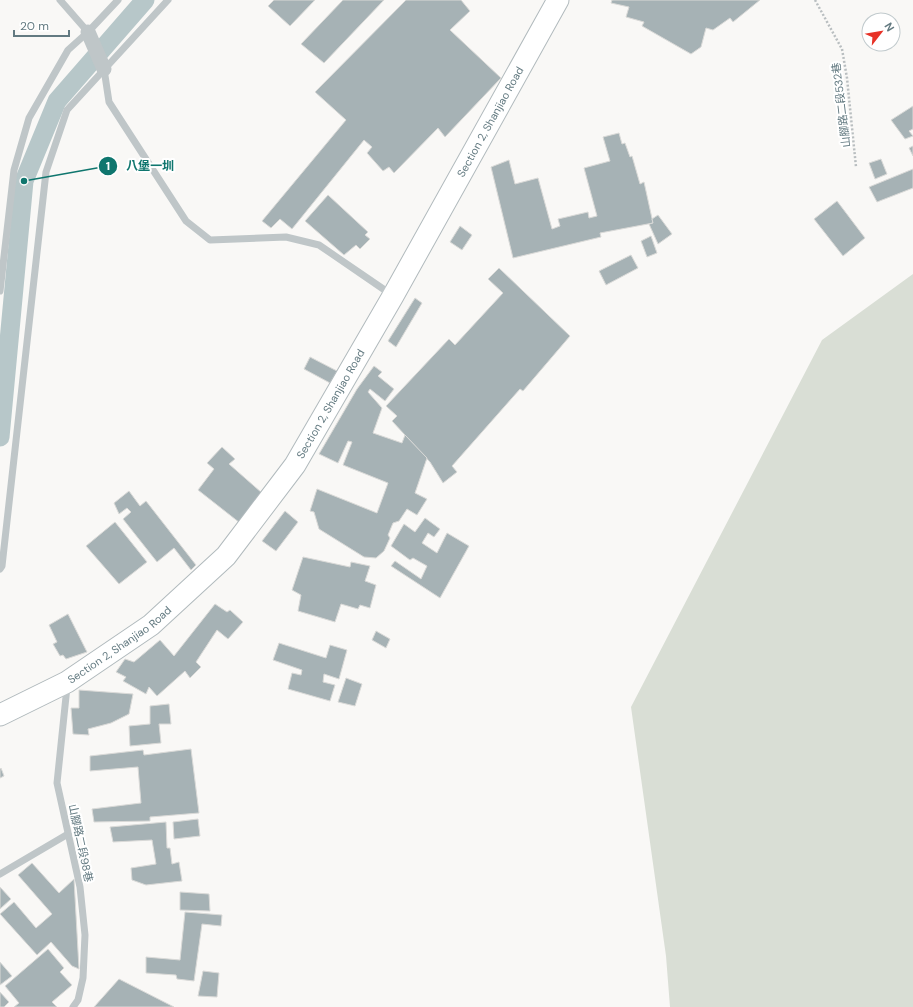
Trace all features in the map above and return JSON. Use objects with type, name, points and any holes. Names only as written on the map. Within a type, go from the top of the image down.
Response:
[{"type":"main road","name":"Section 2, Shanjiao Road","points":[[0,715],[67,682],[151,625],[226,556],[295,465],[393,296],[558,0]]},
{"type":"street","points":[[88,32],[104,69]]},
{"type":"lane","points":[[60,0],[88,32]]},
{"type":"lane","points":[[0,290],[14,170],[29,118],[68,50],[88,32],[118,0]]},
{"type":"lane","points":[[0,569],[2,566],[46,172],[67,110],[168,0]]},
{"type":"lane","points":[[104,69],[109,102],[186,220],[210,240],[286,237],[319,245],[393,296]]},
{"type":"lane","name":"山腳路二段98巷","points":[[67,682],[57,783],[80,887],[85,935],[83,978],[78,1000],[73,1007]]},
{"type":"lane","points":[[0,874],[68,834]]},
{"type":"path","name":"山腳路二段532巷","points":[[815,0],[842,49],[847,78],[856,167]]},
{"type":"shaded area","points":[[913,274],[913,1007],[670,1007],[666,956],[631,707],[822,340]]},
{"type":"building","points":[[274,0],[315,0],[290,26],[268,6]]},
{"type":"building","points":[[343,0],[384,0],[324,63],[301,44]]},
{"type":"building","points":[[406,0],[461,0],[470,11],[450,30],[501,78],[445,137],[438,128],[394,173],[389,167],[383,171],[367,153],[372,147],[364,140],[292,229],[280,219],[271,228],[262,221],[346,120],[315,92]]},
{"type":"building","points":[[612,0],[760,0],[733,22],[730,18],[713,30],[706,28],[701,47],[691,54],[642,26],[644,22],[626,17],[629,7],[611,3]]},
{"type":"building","points":[[913,106],[913,129],[909,131],[913,136],[905,139],[891,120]]},
{"type":"building","points":[[619,133],[622,144],[625,143],[630,157],[632,156],[640,184],[644,182],[653,223],[600,233],[601,237],[513,258],[491,167],[509,160],[515,184],[538,178],[552,229],[560,226],[558,219],[588,212],[589,218],[597,216],[584,168],[610,161],[603,137]]},
{"type":"building","points":[[913,146],[913,156],[909,148]]},
{"type":"building","points":[[881,159],[887,174],[875,179],[869,163]]},
{"type":"building","points":[[913,169],[913,188],[877,202],[869,187]]},
{"type":"building","points":[[328,195],[368,232],[365,235],[370,239],[360,249],[356,245],[344,255],[305,221]]},
{"type":"building","points":[[837,201],[865,238],[843,256],[814,219]]},
{"type":"building","points":[[658,215],[672,234],[658,244],[649,224],[653,223],[652,219]]},
{"type":"building","points":[[460,226],[472,235],[462,250],[450,242]]},
{"type":"building","points":[[651,236],[657,253],[647,257],[641,241]]},
{"type":"building","points":[[631,255],[638,268],[606,285],[599,271]]},
{"type":"building","points":[[499,268],[570,336],[523,391],[520,389],[452,466],[457,472],[443,483],[430,462],[392,421],[397,416],[386,406],[449,339],[455,345],[503,293],[488,279]]},
{"type":"building","points":[[415,298],[422,303],[396,347],[388,341]]},
{"type":"building","points":[[310,357],[337,371],[330,383],[304,369]]},
{"type":"building","points":[[374,366],[382,372],[378,376],[394,389],[385,401],[370,389],[368,392],[382,408],[373,433],[402,443],[405,435],[427,458],[415,493],[427,499],[417,515],[407,509],[399,521],[393,523],[388,535],[390,538],[384,551],[376,558],[364,557],[319,529],[314,512],[310,511],[317,489],[377,513],[388,483],[343,465],[352,442],[348,441],[338,463],[319,454],[357,389]]},
{"type":"building","points":[[222,447],[235,459],[229,464],[262,493],[240,523],[198,490],[214,469],[207,463]]},
{"type":"building","points":[[129,491],[140,506],[146,501],[196,565],[191,570],[174,548],[157,562],[123,519],[131,512],[127,508],[119,514],[114,503]]},
{"type":"building","points":[[285,511],[298,522],[276,551],[262,541]]},
{"type":"building","points":[[425,518],[440,529],[434,537],[428,533],[422,543],[437,553],[447,533],[469,546],[440,598],[391,566],[395,561],[421,579],[427,566],[413,558],[410,560],[391,546],[404,524],[415,532]]},
{"type":"building","points":[[115,522],[147,562],[119,584],[86,546]]},
{"type":"building","points":[[303,557],[350,567],[351,562],[370,566],[365,581],[376,585],[370,608],[360,605],[358,609],[341,604],[335,622],[298,611],[301,595],[292,590]]},
{"type":"building","points":[[215,604],[227,612],[230,610],[243,622],[228,639],[217,630],[196,662],[201,667],[190,678],[185,671],[157,696],[149,687],[146,694],[123,681],[126,677],[116,672],[125,659],[134,662],[160,640],[174,656]]},
{"type":"building","points":[[68,614],[87,652],[66,659],[63,655],[60,656],[53,644],[57,642],[49,625]]},
{"type":"building","points":[[376,631],[390,639],[386,648],[372,640]]},
{"type":"building","points":[[279,643],[326,658],[330,645],[347,650],[339,679],[324,674],[323,682],[335,685],[330,701],[288,689],[292,673],[301,675],[302,670],[273,660]]},
{"type":"building","points":[[346,678],[362,684],[355,706],[338,702]]},
{"type":"building","points":[[79,690],[133,694],[129,714],[111,723],[88,729],[89,735],[73,734],[71,708],[79,708]]},
{"type":"building","points":[[169,704],[171,724],[159,724],[161,743],[130,746],[129,726],[150,724],[150,706]]},
{"type":"building","points":[[191,749],[199,813],[150,817],[150,821],[94,822],[92,809],[141,803],[138,767],[90,771],[90,756],[143,750],[144,755]]},
{"type":"building","points":[[1,768],[4,776],[0,778],[0,769]]},
{"type":"building","points":[[198,819],[200,836],[174,839],[173,822]]},
{"type":"building","points":[[166,822],[167,848],[170,848],[172,864],[179,862],[182,881],[146,885],[132,880],[131,868],[156,864],[152,840],[113,842],[110,827]]},
{"type":"building","points":[[32,863],[59,893],[74,879],[79,969],[72,966],[51,942],[37,955],[0,914],[14,902],[36,928],[52,914],[18,875]]},
{"type":"building","points":[[0,887],[11,899],[0,909]]},
{"type":"building","points":[[180,892],[209,894],[210,911],[180,910]]},
{"type":"building","points":[[185,912],[222,915],[221,926],[202,924],[194,981],[177,979],[176,975],[146,973],[146,957],[180,960]]},
{"type":"building","points":[[48,949],[64,968],[60,972],[72,985],[52,1002],[57,1007],[14,1007],[19,1003],[5,986]]},
{"type":"building","points":[[0,962],[12,976],[0,985]]},
{"type":"building","points":[[203,971],[219,973],[217,997],[198,996]]},
{"type":"building","points":[[119,979],[174,1007],[94,1007]]},
{"type":"building","points":[[0,992],[9,1002],[4,1007],[0,1007]]},
{"type":"waterway","points":[[0,437],[24,181],[57,101],[145,0]]},
{"type":"place","name":"八堡一圳","points":[[24,181]]}]
